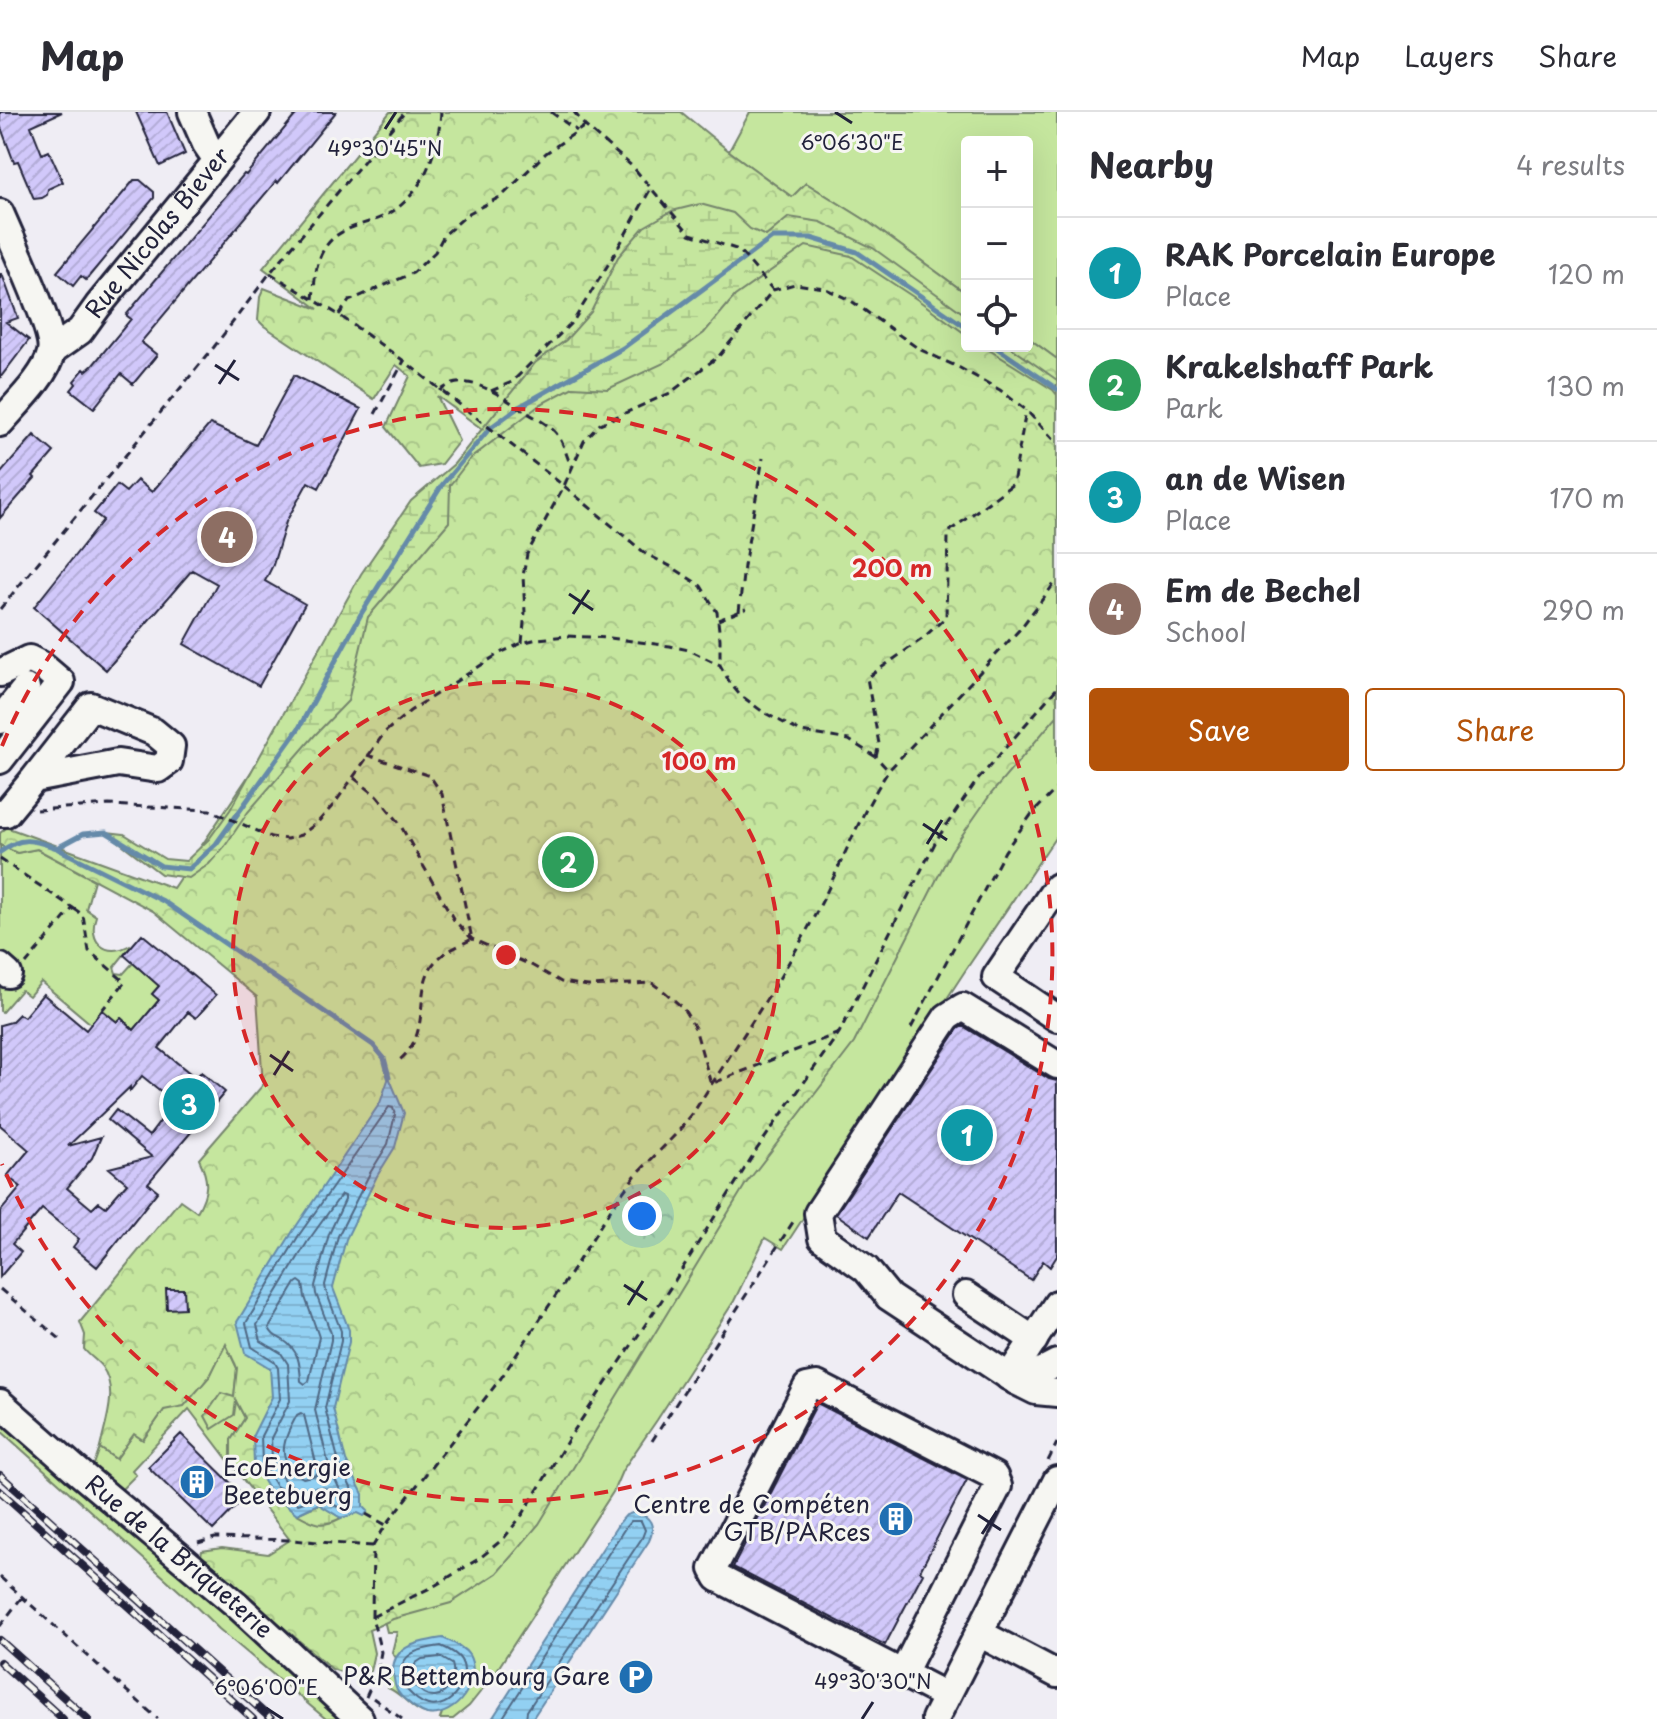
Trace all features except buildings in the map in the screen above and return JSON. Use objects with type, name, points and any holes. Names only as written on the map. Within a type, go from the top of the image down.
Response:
[{"type":"street","points":[[192,112],[217,160]]},
{"type":"street","name":"Rue Nicolas Biever","points":[[53,350],[80,331],[257,112]]},
{"type":"street","points":[[0,213],[47,324],[53,350],[44,370],[0,423]]},
{"type":"street","points":[[0,673],[29,659],[61,682],[0,760]]},
{"type":"street","points":[[0,720],[26,688]]},
{"type":"street","points":[[0,813],[6,813],[91,706],[154,732],[171,746],[169,761],[158,769],[118,763],[34,779]]},
{"type":"street","points":[[1057,887],[996,977],[1057,1018]]},
{"type":"street","points":[[1057,1065],[963,1007],[947,1017],[818,1213],[822,1238],[866,1269],[889,1297],[1013,1379],[1036,1391],[1057,1393]]},
{"type":"street","points":[[966,1295],[1034,1340]]},
{"type":"street","points":[[1013,1379],[1057,1304]]},
{"type":"street","points":[[1013,1379],[1034,1375],[1057,1363]]},
{"type":"street","points":[[903,1673],[998,1486],[994,1476],[817,1385],[807,1387],[713,1569],[718,1578],[903,1673],[940,1708],[1057,1480]]},
{"type":"street","name":"Rue de la Briqueterie","points":[[0,1403],[75,1469],[182,1551],[357,1716]]},
{"type":"street","points":[[979,1633],[1057,1674]]},
{"type":"path","points":[[0,609],[214,347],[270,273],[405,112]]},
{"type":"path","points":[[313,299],[317,264],[325,247],[337,234],[397,209],[412,194],[434,152],[441,112]]},
{"type":"path","points":[[551,112],[577,131]]},
{"type":"path","points":[[574,112],[585,126],[633,167],[690,234],[739,250],[773,290]]},
{"type":"path","points":[[339,315],[349,301],[413,273],[435,252],[444,235],[469,213],[502,196],[546,153],[585,126]]},
{"type":"path","points":[[491,391],[512,382],[574,320],[651,188]]},
{"type":"path","points":[[270,273],[339,315],[404,361],[646,554],[701,586],[717,612],[720,665],[739,694],[763,712],[801,732],[849,740],[876,757],[889,770]]},
{"type":"path","points":[[522,643],[525,612],[523,576],[527,554],[564,486],[584,441],[600,424],[670,393],[719,356],[773,290],[795,284],[824,288],[850,300],[919,349],[1000,390],[1026,410],[1057,443]]},
{"type":"path","points":[[375,414],[404,361]]},
{"type":"path","points":[[440,391],[447,385],[460,383],[480,385],[499,395],[545,423],[558,436],[572,467]]},
{"type":"path","points":[[876,757],[879,744],[867,678],[922,639],[946,617],[948,537],[951,530],[1013,484],[1026,410]]},
{"type":"path","points":[[739,612],[763,458]]},
{"type":"path","points":[[357,1716],[377,1673],[381,1652],[372,1617],[373,1546],[501,1378],[612,1207],[635,1176],[693,1113],[782,977],[874,793],[889,770],[1020,629],[1057,580]]},
{"type":"path","points":[[718,620],[746,609]]},
{"type":"path","points":[[28,811],[109,805],[212,811],[271,837],[287,839],[301,835],[318,822],[385,732],[410,711],[500,653],[522,643],[567,636],[610,638],[689,650],[720,665]]},
{"type":"path","points":[[372,1617],[436,1585],[480,1558],[504,1538],[523,1514],[757,1149],[839,1033],[937,839],[976,782],[1057,688]]},
{"type":"path","points":[[367,755],[430,776],[442,794],[472,939]]},
{"type":"path","points":[[353,777],[377,796],[398,821],[454,920],[472,939],[561,982],[588,986],[652,983],[683,1008],[695,1028],[711,1084]]},
{"type":"path","points":[[0,859],[83,915],[89,951],[125,982],[102,1010]]},
{"type":"path","points":[[11,969],[73,908]]},
{"type":"path","points":[[396,1063],[405,1057],[417,1037],[425,981],[434,963],[472,939]]},
{"type":"path","points":[[711,1084],[839,1033]]},
{"type":"path","points":[[0,1289],[60,1339]]},
{"type":"path","points":[[366,1514],[386,1525]]},
{"type":"path","points":[[182,1551],[215,1538],[373,1546]]},
{"type":"path","points":[[0,1577],[158,1719]]},
{"type":"path","points":[[0,1626],[22,1597]]},
{"type":"green space","points":[[390,112],[681,112],[792,197],[806,183],[867,221],[961,290],[961,352],[1033,352],[1033,341],[1057,359],[1057,716],[990,795],[951,851],[854,1043],[745,1185],[539,1524],[497,1573],[451,1603],[393,1619],[369,1630],[374,1653],[370,1671],[356,1677],[332,1669],[211,1565],[200,1560],[202,1551],[222,1548],[268,1554],[290,1540],[231,1464],[231,1440],[245,1418],[236,1401],[234,1415],[212,1429],[205,1416],[221,1393],[234,1397],[237,1368],[226,1344],[210,1376],[184,1406],[164,1410],[143,1440],[134,1434],[116,1459],[100,1448],[110,1386],[102,1367],[84,1349],[85,1335],[80,1322],[180,1200],[197,1212],[206,1186],[199,1159],[263,1085],[257,997],[153,911],[37,849],[17,853],[0,845],[0,833],[5,829],[0,825],[173,888],[482,429],[437,396],[459,441],[441,464],[419,468],[386,427],[410,376],[396,365],[374,399],[264,326],[258,320],[264,288],[318,309],[263,268]]},
{"type":"green space","points":[[750,112],[1057,112],[1057,359],[1033,341],[1033,136],[961,136],[961,290],[867,221],[806,183],[792,197],[729,151]]},
{"type":"green space","points":[[700,204],[733,213],[750,229],[766,236],[789,217],[821,222],[873,248],[961,312],[961,331],[851,256],[806,246],[735,296],[704,333],[664,363],[608,389],[573,387],[541,404],[470,459],[450,485],[449,522],[368,617],[348,701],[248,812],[209,864],[189,878],[161,874],[106,832],[124,834],[165,859],[186,861],[209,839],[230,810],[361,574],[411,501],[454,464],[535,363],[566,340],[591,312],[618,257],[644,227],[672,211]]},
{"type":"green space","points":[[993,352],[1017,352],[1057,380],[1057,395]]},
{"type":"green space","points":[[1057,517],[1057,835],[783,1249],[765,1238],[734,1301],[493,1676],[469,1706],[453,1719],[440,1719],[442,1713],[428,1714],[417,1710],[388,1688],[388,1676],[393,1673],[396,1658],[392,1652],[397,1632],[387,1632],[378,1596]]},
{"type":"green space","points":[[0,845],[17,853],[37,849],[94,880],[86,909],[96,916],[96,940],[106,949],[131,946],[114,967],[116,973],[123,974],[133,963],[159,986],[152,994],[159,1000],[134,1030],[121,1018],[117,1022],[103,1010],[91,1024],[41,982],[29,996],[21,990],[0,1011]]},
{"type":"green space","points":[[225,1343],[237,1368],[234,1397],[245,1418],[231,1440],[231,1464],[189,1409],[132,1470],[136,1475],[119,1492],[92,1470],[100,1448],[116,1459],[134,1434],[143,1440],[164,1410],[210,1376]]},
{"type":"green space","points":[[0,1417],[231,1610],[346,1719],[326,1719],[219,1629],[0,1430]]},
{"type":"green space","points":[[319,1504],[341,1518],[319,1524],[297,1514]]},
{"type":"water","points":[[389,1077],[404,1113],[395,1147],[346,1239],[333,1288],[349,1330],[349,1342],[333,1408],[346,1461],[363,1494],[363,1506],[368,1511],[364,1516],[358,1513],[341,1518],[318,1504],[297,1514],[269,1491],[254,1465],[253,1435],[272,1397],[270,1368],[245,1353],[237,1322],[293,1231],[380,1103]]},
{"type":"water","points":[[635,1512],[651,1522],[649,1541],[532,1719],[492,1719],[619,1523],[626,1515]]},
{"type":"water","points":[[443,1638],[469,1655],[472,1665],[470,1686],[457,1704],[448,1710],[427,1714],[399,1694],[393,1668],[395,1659],[406,1648]]},
{"type":"waterway","points":[[0,852],[21,841],[34,841],[57,848],[83,834],[106,832],[161,866],[189,869],[216,844],[299,728],[361,614],[442,485],[490,428],[519,407],[623,348],[772,238],[811,238],[857,252],[961,324]]},
{"type":"waterway","points":[[1003,352],[1057,389]]},
{"type":"waterway","points":[[58,849],[163,901],[373,1045],[384,1058],[389,1077]]},
{"type":"railway","points":[[0,1475],[271,1719]]},
{"type":"railway","points":[[0,1491],[253,1719]]},
{"type":"railway","points":[[0,1640],[88,1719]]},
{"type":"railway","points":[[0,1662],[63,1719]]},
{"type":"place","name":"Em de Bechel","points":[[227,537]]},
{"type":"place","name":"Krakelshaff Park","points":[[568,862]]},
{"type":"place","name":"an de Wisen","points":[[189,1104]]},
{"type":"place","name":"RAK Porcelain Europe","points":[[967,1135]]},
{"type":"place","name":"EcoEnergie Beetebuerg","points":[[197,1482]]},
{"type":"place","name":"Centre de Compéten GTB/PARces","points":[[896,1519]]},
{"type":"place","name":"P&R Bettembourg Gare","points":[[636,1677]]}]
